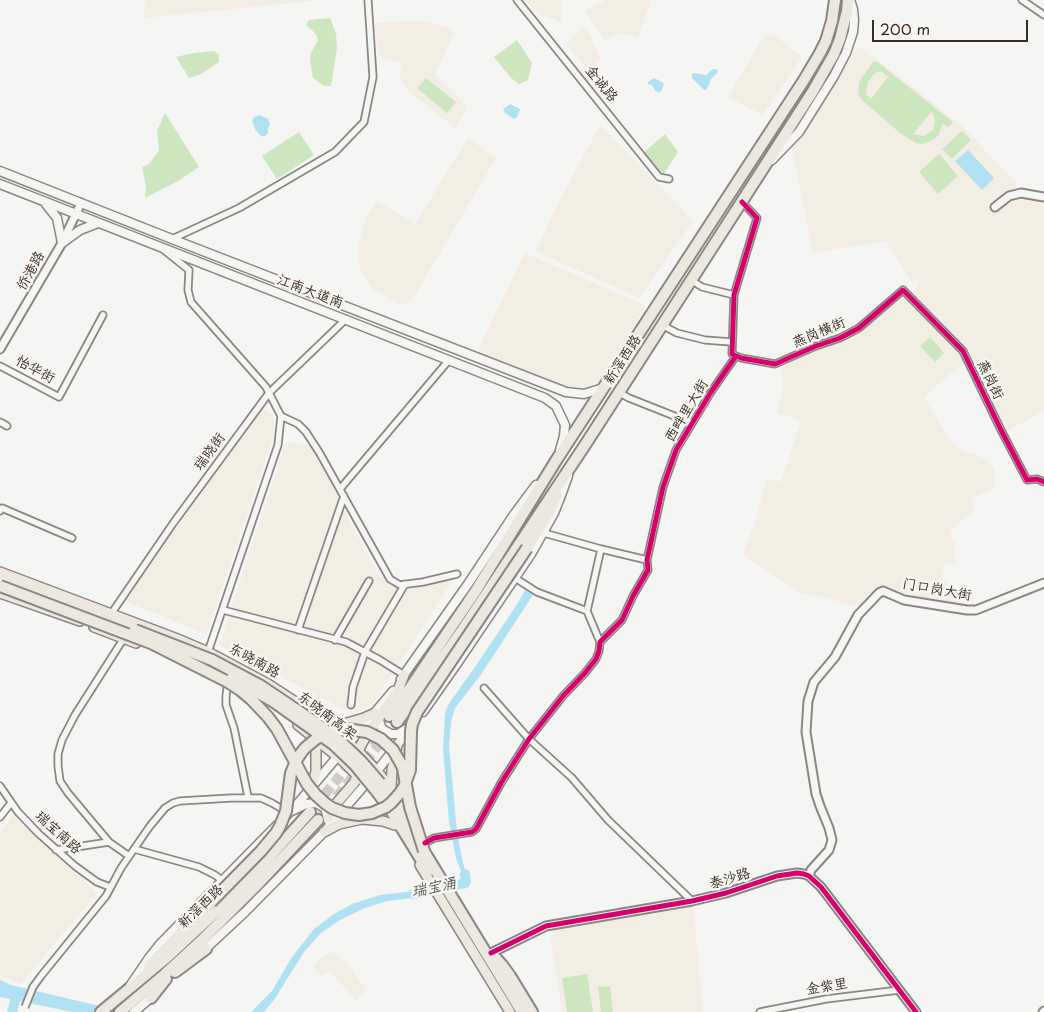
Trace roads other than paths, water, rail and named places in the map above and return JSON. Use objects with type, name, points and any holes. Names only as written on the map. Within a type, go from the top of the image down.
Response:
[{"type":"highway","name":"新滘西路","points":[[385,716],[415,680],[475,592],[557,459],[804,80],[826,41],[832,21],[835,0]]},
{"type":"highway","name":"新滘西路","points":[[385,716],[461,632],[742,202],[813,91],[838,46],[848,11],[849,0]]},
{"type":"highway","points":[[151,643],[228,682],[251,699],[277,729],[307,784],[326,804],[338,811],[352,815],[372,813],[380,810],[396,798],[404,787],[410,770],[411,731],[417,712],[527,548],[553,504],[571,465]]},
{"type":"highway","name":"东晓南高架","points":[[0,580],[53,598],[198,654],[236,672],[273,693],[334,736],[361,761],[391,798],[424,847],[522,1012]]},
{"type":"highway","name":"东晓南高架","points":[[0,586],[204,664],[254,690],[333,744],[355,765],[393,814],[514,1012]]},
{"type":"highway","points":[[126,991],[167,946],[261,851],[276,833],[286,810],[291,773],[297,759],[305,748],[317,738],[346,729],[367,732],[381,739],[393,750],[403,768],[410,807],[424,847]]},
{"type":"highway","name":"新滘西路","points":[[101,1012],[166,959],[237,891],[310,812]]},
{"type":"highway","name":"新滘西路","points":[[120,1012],[137,1006],[323,819]]},
{"type":"highway","points":[[137,1006],[167,978],[206,949]]},
{"type":"highway","points":[[491,953],[510,976],[532,1012]]},
{"type":"highway","points":[[151,998],[185,956]]},
{"type":"main road","points":[[763,169],[798,132],[834,76],[846,53],[853,32],[854,14],[849,0]]},
{"type":"main road","name":"江南大道南","points":[[0,171],[566,392],[584,394],[603,388]]},
{"type":"main road","name":"江南大道南","points":[[0,184],[545,398],[556,406],[565,425],[564,436],[557,459]]},
{"type":"main road","points":[[44,201],[57,218],[62,242],[80,230],[98,223]]},
{"type":"main road","points":[[366,784],[359,766],[359,752],[365,738],[385,716],[404,675],[516,512],[557,459]]},
{"type":"main road","points":[[137,1006],[151,998],[245,912],[324,832],[377,771],[458,662],[544,533],[560,498],[571,465]]},
{"type":"main road","name":"东晓南路","points":[[0,572],[208,652],[268,684],[297,703],[349,743],[377,771],[391,789],[424,847],[527,1012]]},
{"type":"main road","points":[[0,592],[180,659],[228,680],[265,702],[337,756],[366,784],[395,825],[510,1012]]},
{"type":"main road","points":[[385,716],[379,721],[382,729],[391,734],[398,734],[415,722]]},
{"type":"main road","points":[[311,735],[319,732],[323,723],[348,723],[364,718],[385,716]]},
{"type":"main road","points":[[126,991],[148,958],[161,943],[288,813],[349,743],[385,716]]},
{"type":"main road","points":[[311,735],[316,750],[316,771],[312,787]]},
{"type":"main road","points":[[323,819],[358,776],[359,771],[349,743]]},
{"type":"main road","points":[[391,789],[392,770],[397,746]]},
{"type":"main road","points":[[288,813],[306,804],[316,803],[325,808],[323,819],[324,832]]},
{"type":"main road","points":[[324,832],[339,824],[362,820],[383,821],[395,825]]},
{"type":"street","points":[[172,239],[239,208],[335,152],[364,122],[373,77],[368,0]]},
{"type":"street","name":"金诚路","points":[[516,0],[659,177],[669,179]]},
{"type":"street","points":[[1022,0],[1044,15]]},
{"type":"street","points":[[826,41],[838,46]]},
{"type":"street","points":[[995,206],[1009,196],[1021,193],[1044,197]]},
{"type":"street","points":[[734,355],[732,342],[734,295],[757,218],[742,202]]},
{"type":"street","name":"侨港路","points":[[0,349],[62,242],[80,203]]},
{"type":"street","points":[[160,248],[189,270],[188,290],[191,302],[266,387],[281,416],[278,445],[208,652]]},
{"type":"street","points":[[691,280],[702,287],[734,295]]},
{"type":"street","name":"燕岗横街","points":[[734,355],[775,364],[840,338],[859,328],[903,290]]},
{"type":"street","name":"燕岗街","points":[[903,290],[963,351],[1027,480],[1037,479],[1044,482]]},
{"type":"street","name":"怡华街","points":[[0,366],[59,397],[103,315]]},
{"type":"street","name":"瑞晓街","points":[[111,614],[174,522],[269,393],[346,320]]},
{"type":"street","points":[[662,325],[677,333],[705,340],[732,342]]},
{"type":"street","name":"西畔里大街","points":[[424,847],[434,838],[472,832],[476,828],[501,782],[529,738],[563,696],[585,673],[596,659],[600,642],[622,620],[648,570],[647,560],[664,487],[676,450],[734,355]]},
{"type":"street","points":[[340,489],[449,360]]},
{"type":"street","points":[[618,392],[692,423]]},
{"type":"street","points":[[281,416],[298,424],[306,432],[390,579],[400,585],[457,574]]},
{"type":"street","points":[[0,422],[8,426]]},
{"type":"street","points":[[298,630],[344,496]]},
{"type":"street","points":[[0,511],[2,508],[72,538]]},
{"type":"street","points":[[544,533],[647,560]]},
{"type":"street","points":[[600,642],[586,611],[601,549]]},
{"type":"street","points":[[515,578],[537,592],[586,611]]},
{"type":"street","points":[[336,640],[369,581]]},
{"type":"street","name":"门口岗大街","points":[[809,876],[815,865],[829,850],[832,840],[815,785],[806,732],[808,701],[814,682],[835,657],[858,615],[883,591],[904,600],[976,610],[1044,583]]},
{"type":"street","points":[[351,705],[353,687],[366,652],[405,584]]},
{"type":"street","points":[[222,610],[346,642],[404,675]]},
{"type":"street","points":[[124,638],[75,715],[62,740],[58,754],[60,781],[68,794],[109,842],[129,856]]},
{"type":"street","points":[[228,680],[226,705],[234,728],[248,797]]},
{"type":"street","points":[[484,688],[529,738],[572,778],[608,820],[692,901]]},
{"type":"street","name":"瑞宝南路","points":[[0,786],[28,823],[56,850],[90,877],[110,887]]},
{"type":"street","points":[[24,1010],[33,987],[100,904],[129,856],[159,815],[172,803],[248,797],[261,798],[288,813]]},
{"type":"street","points":[[0,817],[11,803]]},
{"type":"street","points":[[56,850],[109,842]]},
{"type":"street","points":[[134,849],[199,867],[223,881]]},
{"type":"street","name":"泰沙路","points":[[491,953],[546,926],[692,901],[787,874],[797,873],[809,876]]},
{"type":"street","points":[[809,876],[821,887],[916,1012]]},
{"type":"street","name":"金紫里","points":[[760,1012],[826,1000],[899,990]]},
{"type":"water","points":[[713,69],[716,69],[718,72],[711,79],[706,90],[692,78],[694,73],[706,75]]},
{"type":"water","points":[[654,78],[664,83],[659,93],[652,85],[647,83]]},
{"type":"water","points":[[510,104],[520,109],[517,117],[514,119],[505,113],[503,109]]},
{"type":"water","points":[[260,115],[268,119],[270,124],[268,133],[265,136],[261,136],[256,131],[252,121],[254,117]]},
{"type":"water","points":[[968,150],[994,178],[982,190],[955,161]]},
{"type":"water","points":[[525,590],[533,595],[480,676],[455,708],[451,722],[449,746],[457,832],[463,863],[469,881],[469,886],[464,889],[460,882],[464,879],[456,858],[449,822],[443,748],[445,714],[448,705]]},
{"type":"water","points":[[424,890],[427,896],[387,901],[365,908],[340,920],[321,933],[304,952],[274,1000],[264,1012],[251,1012],[272,991],[292,957],[314,929],[334,914],[352,904],[380,895]]},
{"type":"water","points":[[0,980],[11,985],[125,1012],[72,1012],[0,997]]},
{"type":"waterway","name":"瑞宝涌","points":[[413,894],[465,883],[465,874]]},
{"type":"waterway","points":[[12,1012],[17,994]]},
{"type":"tunnel","points":[[368,742],[389,716]]},
{"type":"tunnel","points":[[318,820],[397,722]]},
{"type":"tunnel","points":[[315,806],[354,759]]}]
